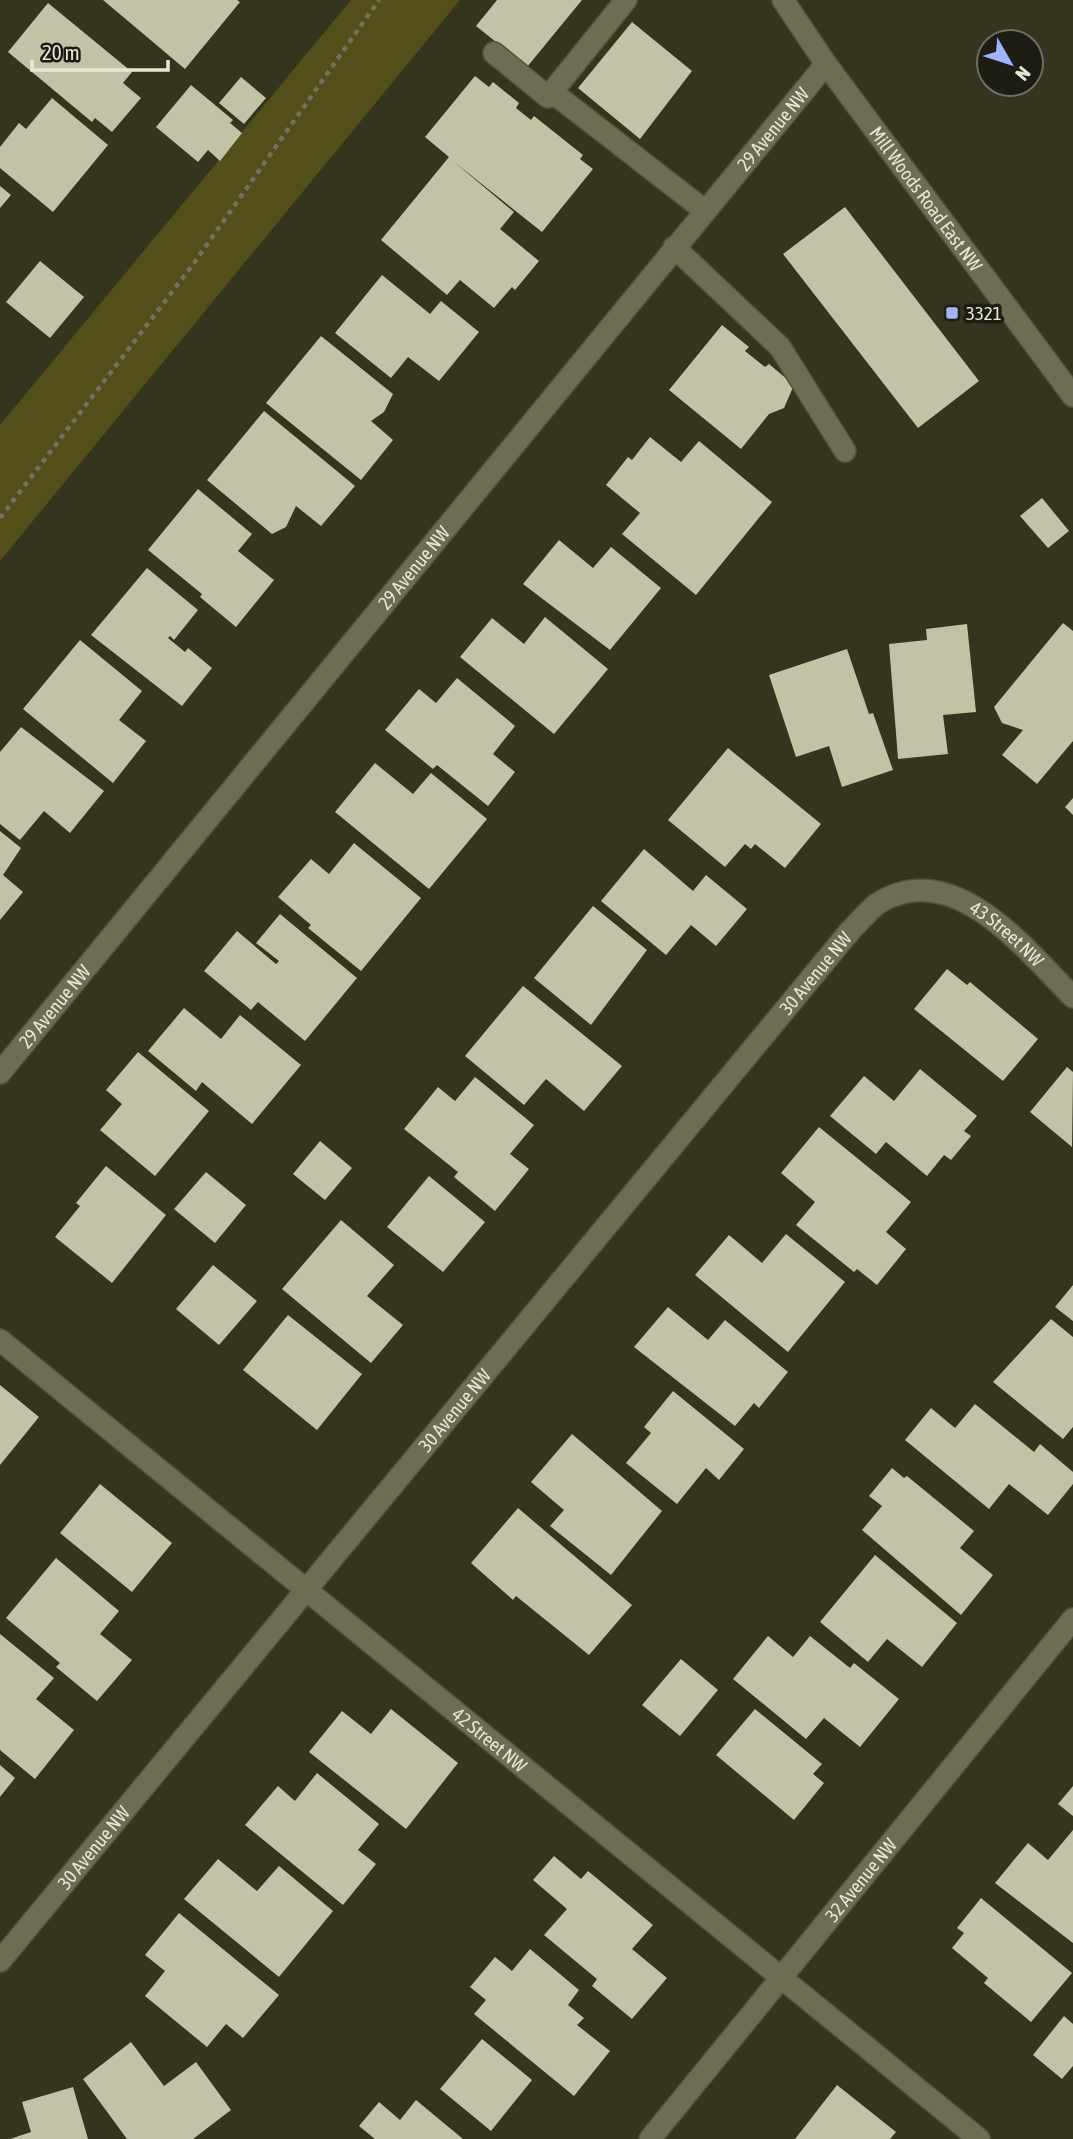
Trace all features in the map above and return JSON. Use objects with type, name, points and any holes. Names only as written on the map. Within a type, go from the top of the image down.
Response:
[{"type":"street","points":[[494,53],[548,97],[626,0]]},
{"type":"street","name":"Mill Woods Road East NW","points":[[783,0],[826,64],[1073,396]]},
{"type":"street","name":"29 Avenue NW","points":[[0,1073],[826,64]]},
{"type":"street","points":[[552,92],[704,210]]},
{"type":"street","points":[[674,247],[780,347],[845,451]]},
{"type":"street","name":"43 Street NW","points":[[928,891],[951,895],[985,912],[1073,997]]},
{"type":"street","name":"30 Avenue NW","points":[[0,1961],[850,930],[877,904],[907,892],[928,891]]},
{"type":"street","name":"42 Street NW","points":[[0,1340],[979,2139]]},
{"type":"street","name":"32 Avenue NW","points":[[650,2139],[1073,1619]]},
{"type":"path","points":[[0,518],[194,263],[379,0]]},
{"type":"shaded area","points":[[351,0],[460,0],[0,561],[0,425]]},
{"type":"building","points":[[103,0],[237,0],[240,2],[185,69]]},
{"type":"building","points":[[497,0],[582,0],[527,67],[476,26]]},
{"type":"building","points":[[48,3],[132,72],[123,83],[141,98],[112,132],[95,118],[92,122],[8,52]]},
{"type":"building","points":[[632,22],[692,71],[640,139],[578,88]]},
{"type":"building","points":[[475,76],[489,87],[493,82],[519,103],[516,108],[531,120],[534,116],[583,155],[580,159],[593,169],[542,232],[453,161],[514,212],[500,229],[539,261],[515,290],[512,287],[494,308],[460,280],[447,295],[381,240],[449,157],[425,137]]},
{"type":"building","points":[[241,77],[266,98],[244,124],[219,103]]},
{"type":"building","points":[[191,85],[233,120],[230,123],[242,133],[220,161],[208,150],[198,162],[156,127]]},
{"type":"building","points":[[52,98],[108,145],[53,212],[0,168],[0,147],[19,123],[26,129]]},
{"type":"building","points":[[0,186],[11,195],[0,208]]},
{"type":"building","points":[[845,207],[979,381],[918,428],[783,254]]},
{"type":"building","points":[[40,261],[84,297],[50,338],[6,302]]},
{"type":"building","points":[[382,275],[430,314],[441,301],[479,332],[439,381],[408,357],[391,378],[335,333]]},
{"type":"building","points":[[722,325],[749,347],[745,351],[765,367],[769,364],[794,385],[784,408],[769,414],[741,449],[669,390]]},
{"type":"building","points":[[321,336],[393,394],[384,412],[371,421],[393,440],[361,480],[266,403]]},
{"type":"building","points":[[264,411],[355,486],[321,526],[296,506],[286,527],[272,534],[207,480]]},
{"type":"building","points":[[650,437],[681,462],[699,441],[772,502],[696,595],[622,534],[640,513],[606,485],[628,457],[632,460]]},
{"type":"building","points":[[198,489],[252,534],[238,551],[274,580],[236,627],[200,597],[202,594],[148,550]]},
{"type":"building","points":[[1042,498],[1069,531],[1048,548],[1020,516]]},
{"type":"building","points":[[559,540],[593,568],[611,547],[661,588],[610,650],[523,584]]},
{"type":"building","points":[[147,568],[198,610],[174,640],[170,636],[168,638],[185,652],[188,648],[212,668],[182,706],[91,635]]},
{"type":"building","points":[[545,617],[608,669],[554,734],[460,657],[492,618],[524,644]]},
{"type":"building","points":[[1063,623],[1073,631],[1073,741],[1037,784],[1002,755],[1023,730],[1002,723],[994,707]]},
{"type":"building","points":[[967,624],[976,712],[943,715],[948,754],[898,759],[889,644],[927,640],[926,629]]},
{"type":"building","points":[[80,640],[142,691],[119,720],[146,741],[113,783],[23,709]]},
{"type":"building","points":[[847,649],[869,714],[873,713],[893,770],[842,787],[829,746],[796,757],[769,675]]},
{"type":"building","points":[[457,678],[515,726],[493,754],[515,772],[488,806],[437,765],[433,769],[385,730],[419,689],[436,703]]},
{"type":"building","points":[[21,727],[104,791],[70,833],[44,811],[20,840],[0,824],[0,752]]},
{"type":"building","points":[[728,748],[821,824],[785,868],[755,844],[751,849],[745,844],[725,867],[668,820]]},
{"type":"building","points":[[375,763],[413,794],[431,773],[487,819],[429,889],[335,812]]},
{"type":"building","points":[[1073,798],[1073,815],[1065,807]]},
{"type":"building","points":[[0,831],[21,848],[3,875],[23,892],[0,920]]},
{"type":"building","points":[[354,843],[421,898],[361,971],[308,928],[311,925],[278,897],[311,859],[329,874]]},
{"type":"building","points":[[644,849],[693,891],[706,875],[747,909],[716,946],[691,925],[666,955],[601,901]]},
{"type":"building","points":[[593,906],[647,950],[591,1025],[534,978]]},
{"type":"building","points":[[280,914],[357,978],[305,1041],[258,1002],[251,1010],[204,971],[237,931],[276,964],[279,961],[256,943]]},
{"type":"building","points":[[947,969],[967,985],[970,982],[1038,1039],[1003,1081],[914,1009]]},
{"type":"building","points":[[523,986],[622,1066],[584,1111],[546,1079],[524,1105],[465,1056]]},
{"type":"building","points":[[184,1008],[221,1039],[240,1015],[301,1065],[252,1124],[202,1082],[196,1091],[148,1051]]},
{"type":"building","points":[[138,1052],[209,1111],[155,1176],[100,1130],[122,1104],[106,1090]]},
{"type":"building","points":[[1067,1067],[1073,1072],[1072,1147],[1030,1112]]},
{"type":"building","points":[[920,1069],[977,1116],[964,1131],[971,1136],[951,1160],[944,1155],[927,1176],[886,1142],[876,1154],[830,1116],[864,1076],[894,1101]]},
{"type":"building","points":[[475,1077],[534,1125],[510,1154],[529,1169],[495,1211],[454,1177],[458,1172],[404,1129],[438,1087],[455,1101]]},
{"type":"building","points":[[819,1127],[911,1202],[886,1232],[906,1249],[877,1285],[857,1269],[854,1272],[796,1225],[815,1202],[781,1173]]},
{"type":"building","points":[[320,1141],[352,1168],[325,1200],[293,1174]]},
{"type":"building","points":[[106,1166],[166,1215],[112,1283],[55,1237],[80,1206],[76,1203]]},
{"type":"building","points":[[206,1172],[246,1205],[215,1243],[174,1209]]},
{"type":"building","points":[[429,1176],[485,1222],[443,1272],[387,1227]]},
{"type":"building","points":[[341,1220],[394,1265],[367,1296],[403,1325],[371,1363],[282,1289]]},
{"type":"building","points":[[786,1234],[845,1282],[788,1352],[695,1275],[729,1235],[762,1263]]},
{"type":"building","points":[[213,1265],[257,1301],[219,1345],[176,1309]]},
{"type":"building","points":[[1073,1285],[1073,1321],[1055,1307]]},
{"type":"building","points":[[668,1307],[708,1340],[725,1320],[788,1372],[759,1408],[754,1403],[735,1426],[634,1347]]},
{"type":"building","points":[[288,1315],[362,1374],[317,1430],[243,1370]]},
{"type":"building","points":[[1051,1319],[1073,1337],[1073,1427],[1063,1439],[993,1382]]},
{"type":"building","points":[[0,1385],[39,1417],[0,1465]]},
{"type":"building","points":[[673,1391],[744,1449],[719,1480],[706,1468],[677,1504],[626,1463],[651,1433],[644,1427]]},
{"type":"building","points":[[975,1404],[1034,1452],[1040,1444],[1073,1472],[1073,1484],[1048,1515],[1009,1484],[989,1509],[905,1440],[931,1408],[955,1428]]},
{"type":"building","points":[[572,1434],[662,1511],[611,1575],[550,1526],[564,1510],[531,1482]]},
{"type":"building","points":[[892,1468],[904,1478],[907,1476],[974,1531],[960,1548],[993,1575],[961,1615],[862,1530],[882,1506],[869,1496]]},
{"type":"building","points":[[100,1484],[172,1543],[132,1592],[60,1533]]},
{"type":"building","points":[[518,1508],[632,1605],[589,1655],[516,1596],[513,1600],[471,1563]]},
{"type":"building","points":[[875,1555],[957,1623],[922,1667],[887,1639],[868,1662],[820,1622]]},
{"type":"building","points":[[56,1558],[119,1611],[100,1634],[132,1660],[97,1701],[56,1667],[60,1663],[6,1618]]},
{"type":"building","points":[[0,1634],[54,1678],[36,1699],[74,1730],[35,1779],[0,1750]]},
{"type":"building","points":[[768,1636],[793,1657],[810,1636],[850,1668],[854,1663],[899,1699],[860,1747],[824,1718],[806,1739],[733,1679]]},
{"type":"building","points":[[681,1659],[718,1690],[680,1736],[642,1705]]},
{"type":"building","points":[[391,1709],[458,1763],[406,1829],[309,1752],[342,1711],[371,1734]]},
{"type":"building","points":[[755,1709],[822,1764],[813,1774],[824,1783],[794,1820],[716,1755]]},
{"type":"building","points":[[0,1765],[15,1778],[0,1797]]},
{"type":"building","points":[[317,1773],[379,1824],[358,1850],[376,1864],[343,1905],[245,1825],[278,1786],[295,1801]]},
{"type":"building","points":[[1073,1786],[1073,1816],[1058,1804]]},
{"type":"building","points":[[1073,1830],[1073,1943],[995,1883],[1028,1843],[1048,1860]]},
{"type":"building","points":[[554,1856],[581,1879],[588,1871],[653,1925],[632,1949],[667,1978],[632,2019],[592,1986],[597,1979],[544,1935],[567,1909],[533,1880]]},
{"type":"building","points":[[218,1859],[257,1891],[279,1866],[333,1911],[279,1977],[184,1899]]},
{"type":"building","points":[[981,1898],[1072,1973],[1031,2022],[984,1983],[988,1978],[952,1948],[964,1933],[957,1928]]},
{"type":"building","points":[[179,1913],[279,1995],[243,2038],[226,2024],[207,2047],[145,1996],[165,1971],[145,1955]]},
{"type":"building","points":[[530,1949],[579,1990],[568,2005],[584,2018],[577,2025],[610,2051],[574,2096],[474,2014],[486,2000],[470,1987],[495,1957],[512,1971]]},
{"type":"building","points":[[1064,2016],[1073,2024],[1073,2066],[1062,2079],[1033,2055]]},
{"type":"building","points":[[482,2039],[532,2080],[491,2131],[440,2089]]},
{"type":"building","points":[[131,2042],[164,2086],[196,2062],[231,2110],[193,2139],[127,2139],[83,2079]]},
{"type":"building","points":[[837,2085],[896,2132],[890,2139],[795,2139]]},
{"type":"building","points":[[73,2087],[88,2139],[10,2139],[31,2132],[22,2102]]},
{"type":"building","points":[[416,2100],[463,2139],[375,2139],[359,2126],[379,2102],[400,2120]]},
{"type":"place","name":"3321","points":[[952,313]]}]
